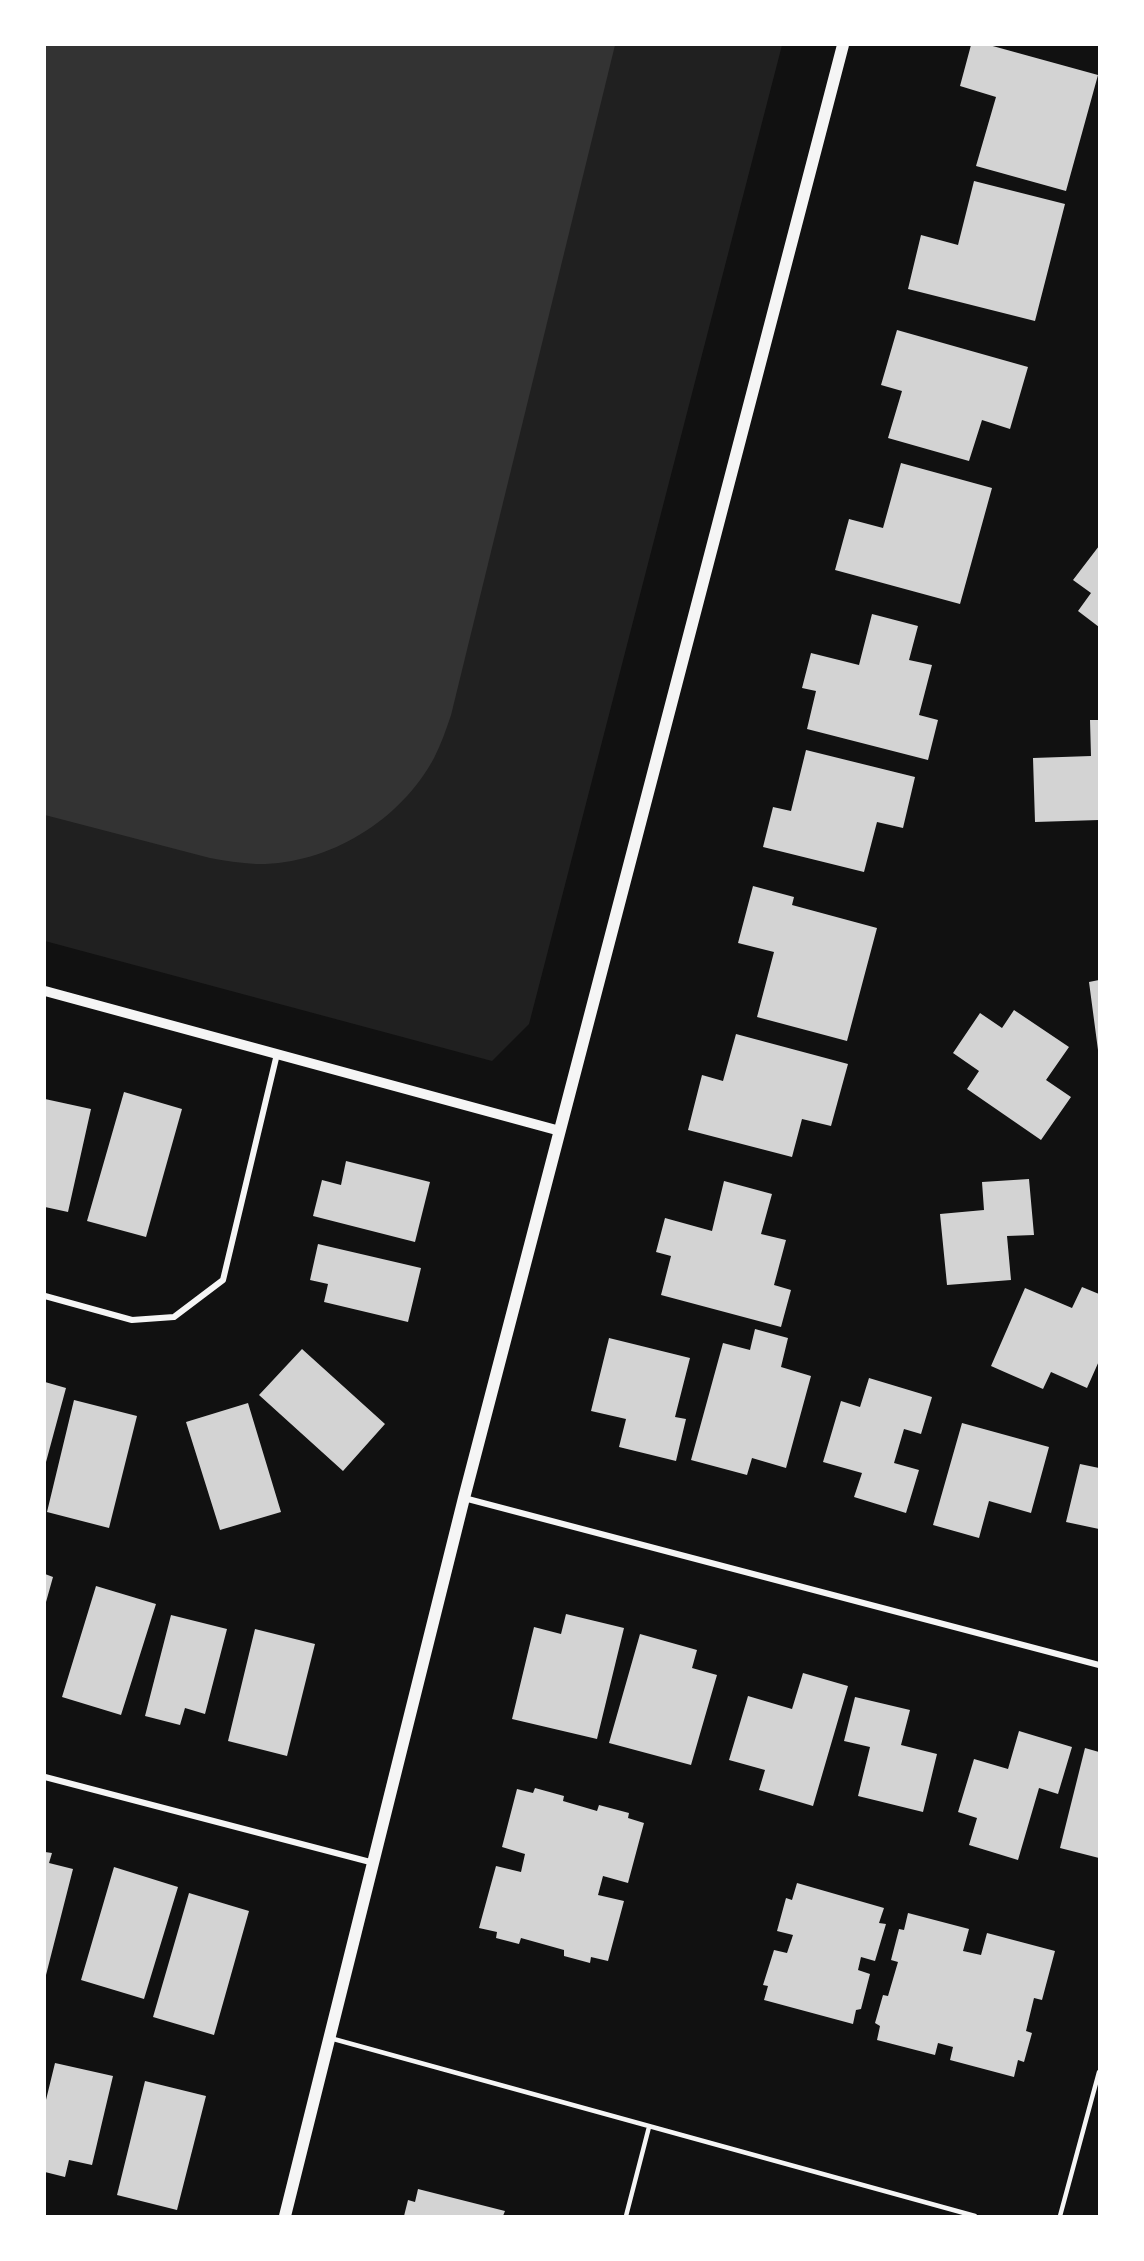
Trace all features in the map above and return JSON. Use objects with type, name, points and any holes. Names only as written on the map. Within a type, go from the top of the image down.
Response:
[{"type":"main road","points":[[285,2216],[464,1498],[843,45]]},
{"type":"street","points":[[45,991],[560,1131]]},
{"type":"street","points":[[45,1296],[132,1320],[174,1317],[223,1280],[278,1054]]},
{"type":"street","points":[[464,1498],[1099,1665]]},
{"type":"street","points":[[45,1777],[374,1863]]},
{"type":"lane","points":[[330,2038],[975,2216]]},
{"type":"lane","points":[[1060,2216],[1099,2072]]},
{"type":"lane","points":[[626,2216],[649,2127]]},
{"type":"shaded area","points":[[45,45],[782,45],[529,1024],[492,1061],[45,941]]},
{"type":"shaded area","points":[[45,45],[615,45],[451,715],[443,737],[420,781],[382,819],[335,848],[309,857],[256,864],[221,860],[45,815]]},
{"type":"building","points":[[971,45],[989,45],[1098,75],[1066,191],[976,166],[996,97],[960,86]]},
{"type":"building","points":[[974,181],[1065,204],[1035,321],[908,289],[921,235],[958,245]]},
{"type":"building","points":[[897,330],[1028,367],[1010,429],[982,420],[969,461],[888,438],[902,391],[881,385]]},
{"type":"building","points":[[901,463],[992,488],[960,604],[835,570],[849,519],[883,528]]},
{"type":"building","points":[[1099,546],[1099,627],[1078,611],[1091,593],[1073,580]]},
{"type":"building","points":[[872,614],[918,626],[909,660],[932,665],[919,715],[938,720],[928,760],[807,729],[816,691],[802,688],[811,653],[859,665]]},
{"type":"building","points":[[1090,720],[1099,720],[1099,820],[1035,822],[1033,758],[1091,756]]},
{"type":"building","points":[[806,750],[915,777],[903,828],[877,822],[864,872],[763,847],[773,807],[791,811]]},
{"type":"building","points":[[753,886],[794,897],[792,905],[877,928],[847,1041],[757,1017],[774,952],[738,943]]},
{"type":"building","points":[[1099,980],[1099,1050],[1098,1050],[1089,982]]},
{"type":"building","points":[[1014,1010],[1069,1047],[1046,1080],[1071,1097],[1041,1140],[967,1089],[979,1071],[953,1053],[980,1013],[1002,1028]]},
{"type":"building","points":[[736,1034],[848,1064],[831,1126],[802,1119],[792,1157],[688,1130],[702,1075],[723,1081]]},
{"type":"building","points":[[124,1092],[182,1109],[146,1237],[87,1221]]},
{"type":"building","points":[[45,1099],[91,1109],[68,1212],[45,1207]]},
{"type":"building","points":[[346,1161],[430,1182],[415,1242],[313,1216],[322,1180],[341,1185]]},
{"type":"building","points":[[1029,1179],[1034,1235],[1007,1236],[1011,1280],[947,1285],[940,1214],[984,1210],[982,1182]]},
{"type":"building","points":[[724,1181],[772,1194],[761,1234],[786,1240],[774,1285],[791,1290],[781,1327],[661,1295],[671,1256],[656,1252],[665,1218],[712,1231]]},
{"type":"building","points":[[318,1244],[421,1268],[408,1322],[324,1302],[328,1284],[310,1280]]},
{"type":"building","points":[[1082,1287],[1099,1294],[1099,1361],[1087,1388],[1051,1372],[1043,1389],[991,1366],[1025,1288],[1072,1308]]},
{"type":"building","points":[[755,1329],[788,1338],[781,1367],[811,1376],[786,1468],[752,1458],[747,1475],[691,1460],[723,1343],[750,1350]]},
{"type":"building","points":[[609,1338],[690,1358],[675,1417],[686,1419],[676,1461],[619,1447],[626,1419],[591,1411]]},
{"type":"building","points":[[302,1349],[385,1424],[343,1471],[259,1395]]},
{"type":"building","points":[[869,1378],[932,1397],[921,1434],[904,1429],[894,1463],[919,1470],[906,1513],[854,1497],[862,1473],[823,1462],[841,1401],[860,1407]]},
{"type":"building","points":[[45,1382],[66,1388],[46,1462],[45,1461]]},
{"type":"building","points":[[74,1400],[137,1416],[109,1528],[47,1512]]},
{"type":"building","points":[[248,1403],[281,1512],[220,1530],[186,1422]]},
{"type":"building","points":[[962,1423],[1049,1447],[1031,1513],[989,1501],[979,1538],[933,1525]]},
{"type":"building","points":[[1080,1464],[1099,1468],[1099,1529],[1066,1522]]},
{"type":"building","points":[[45,1574],[53,1577],[46,1602],[45,1602]]},
{"type":"building","points":[[96,1586],[156,1604],[121,1715],[62,1697]]},
{"type":"building","points":[[566,1614],[624,1628],[597,1739],[512,1719],[534,1627],[561,1634]]},
{"type":"building","points":[[171,1615],[227,1629],[205,1714],[185,1708],[180,1725],[145,1716]]},
{"type":"building","points":[[255,1629],[315,1644],[287,1756],[228,1741]]},
{"type":"building","points":[[640,1634],[697,1650],[692,1668],[717,1675],[691,1765],[609,1743]]},
{"type":"building","points":[[803,1673],[848,1686],[813,1806],[759,1790],[765,1770],[729,1760],[748,1696],[792,1709]]},
{"type":"building","points":[[855,1697],[910,1710],[901,1745],[937,1754],[923,1812],[858,1796],[870,1747],[844,1741]]},
{"type":"building","points":[[1019,1731],[1072,1747],[1058,1794],[1039,1788],[1018,1860],[969,1845],[977,1818],[958,1812],[974,1759],[1008,1769]]},
{"type":"building","points":[[1085,1748],[1099,1752],[1099,1858],[1060,1848]]},
{"type":"building","points":[[535,1788],[564,1796],[563,1801],[597,1811],[599,1805],[629,1813],[628,1818],[644,1823],[628,1883],[603,1876],[598,1895],[624,1901],[608,1961],[591,1957],[590,1963],[564,1956],[564,1950],[521,1938],[519,1944],[496,1938],[497,1932],[479,1928],[496,1866],[521,1872],[525,1854],[502,1847],[517,1789],[533,1793]]},
{"type":"building","points":[[45,1852],[52,1853],[49,1863],[73,1869],[46,1975]]},
{"type":"building","points":[[114,1867],[178,1887],[144,1999],[81,1980]]},
{"type":"building","points":[[797,1883],[884,1908],[879,1923],[886,1924],[875,1961],[861,1957],[858,1970],[870,1974],[861,2009],[856,2010],[853,2024],[764,2000],[768,1986],[763,1985],[774,1950],[787,1953],[793,1935],[777,1931],[786,1898],[792,1900]]},
{"type":"building","points":[[189,1893],[249,1911],[214,2035],[153,2017]]},
{"type":"building","points":[[908,1913],[969,1929],[963,1951],[981,1955],[987,1933],[1055,1951],[1042,2000],[1034,1998],[1026,2031],[1032,2033],[1024,2062],[1018,2060],[1014,2077],[950,2060],[953,2047],[938,2043],[935,2055],[877,2040],[880,2026],[875,2023],[883,1995],[888,1996],[898,1962],[891,1960],[899,1929],[904,1930]]},
{"type":"building","points":[[55,2063],[113,2076],[92,2165],[69,2160],[65,2177],[45,2172],[45,2104]]},
{"type":"building","points":[[145,2081],[206,2096],[177,2210],[117,2195]]},
{"type":"building","points":[[418,2189],[505,2211],[503,2216],[404,2216],[408,2200],[415,2202]]}]
